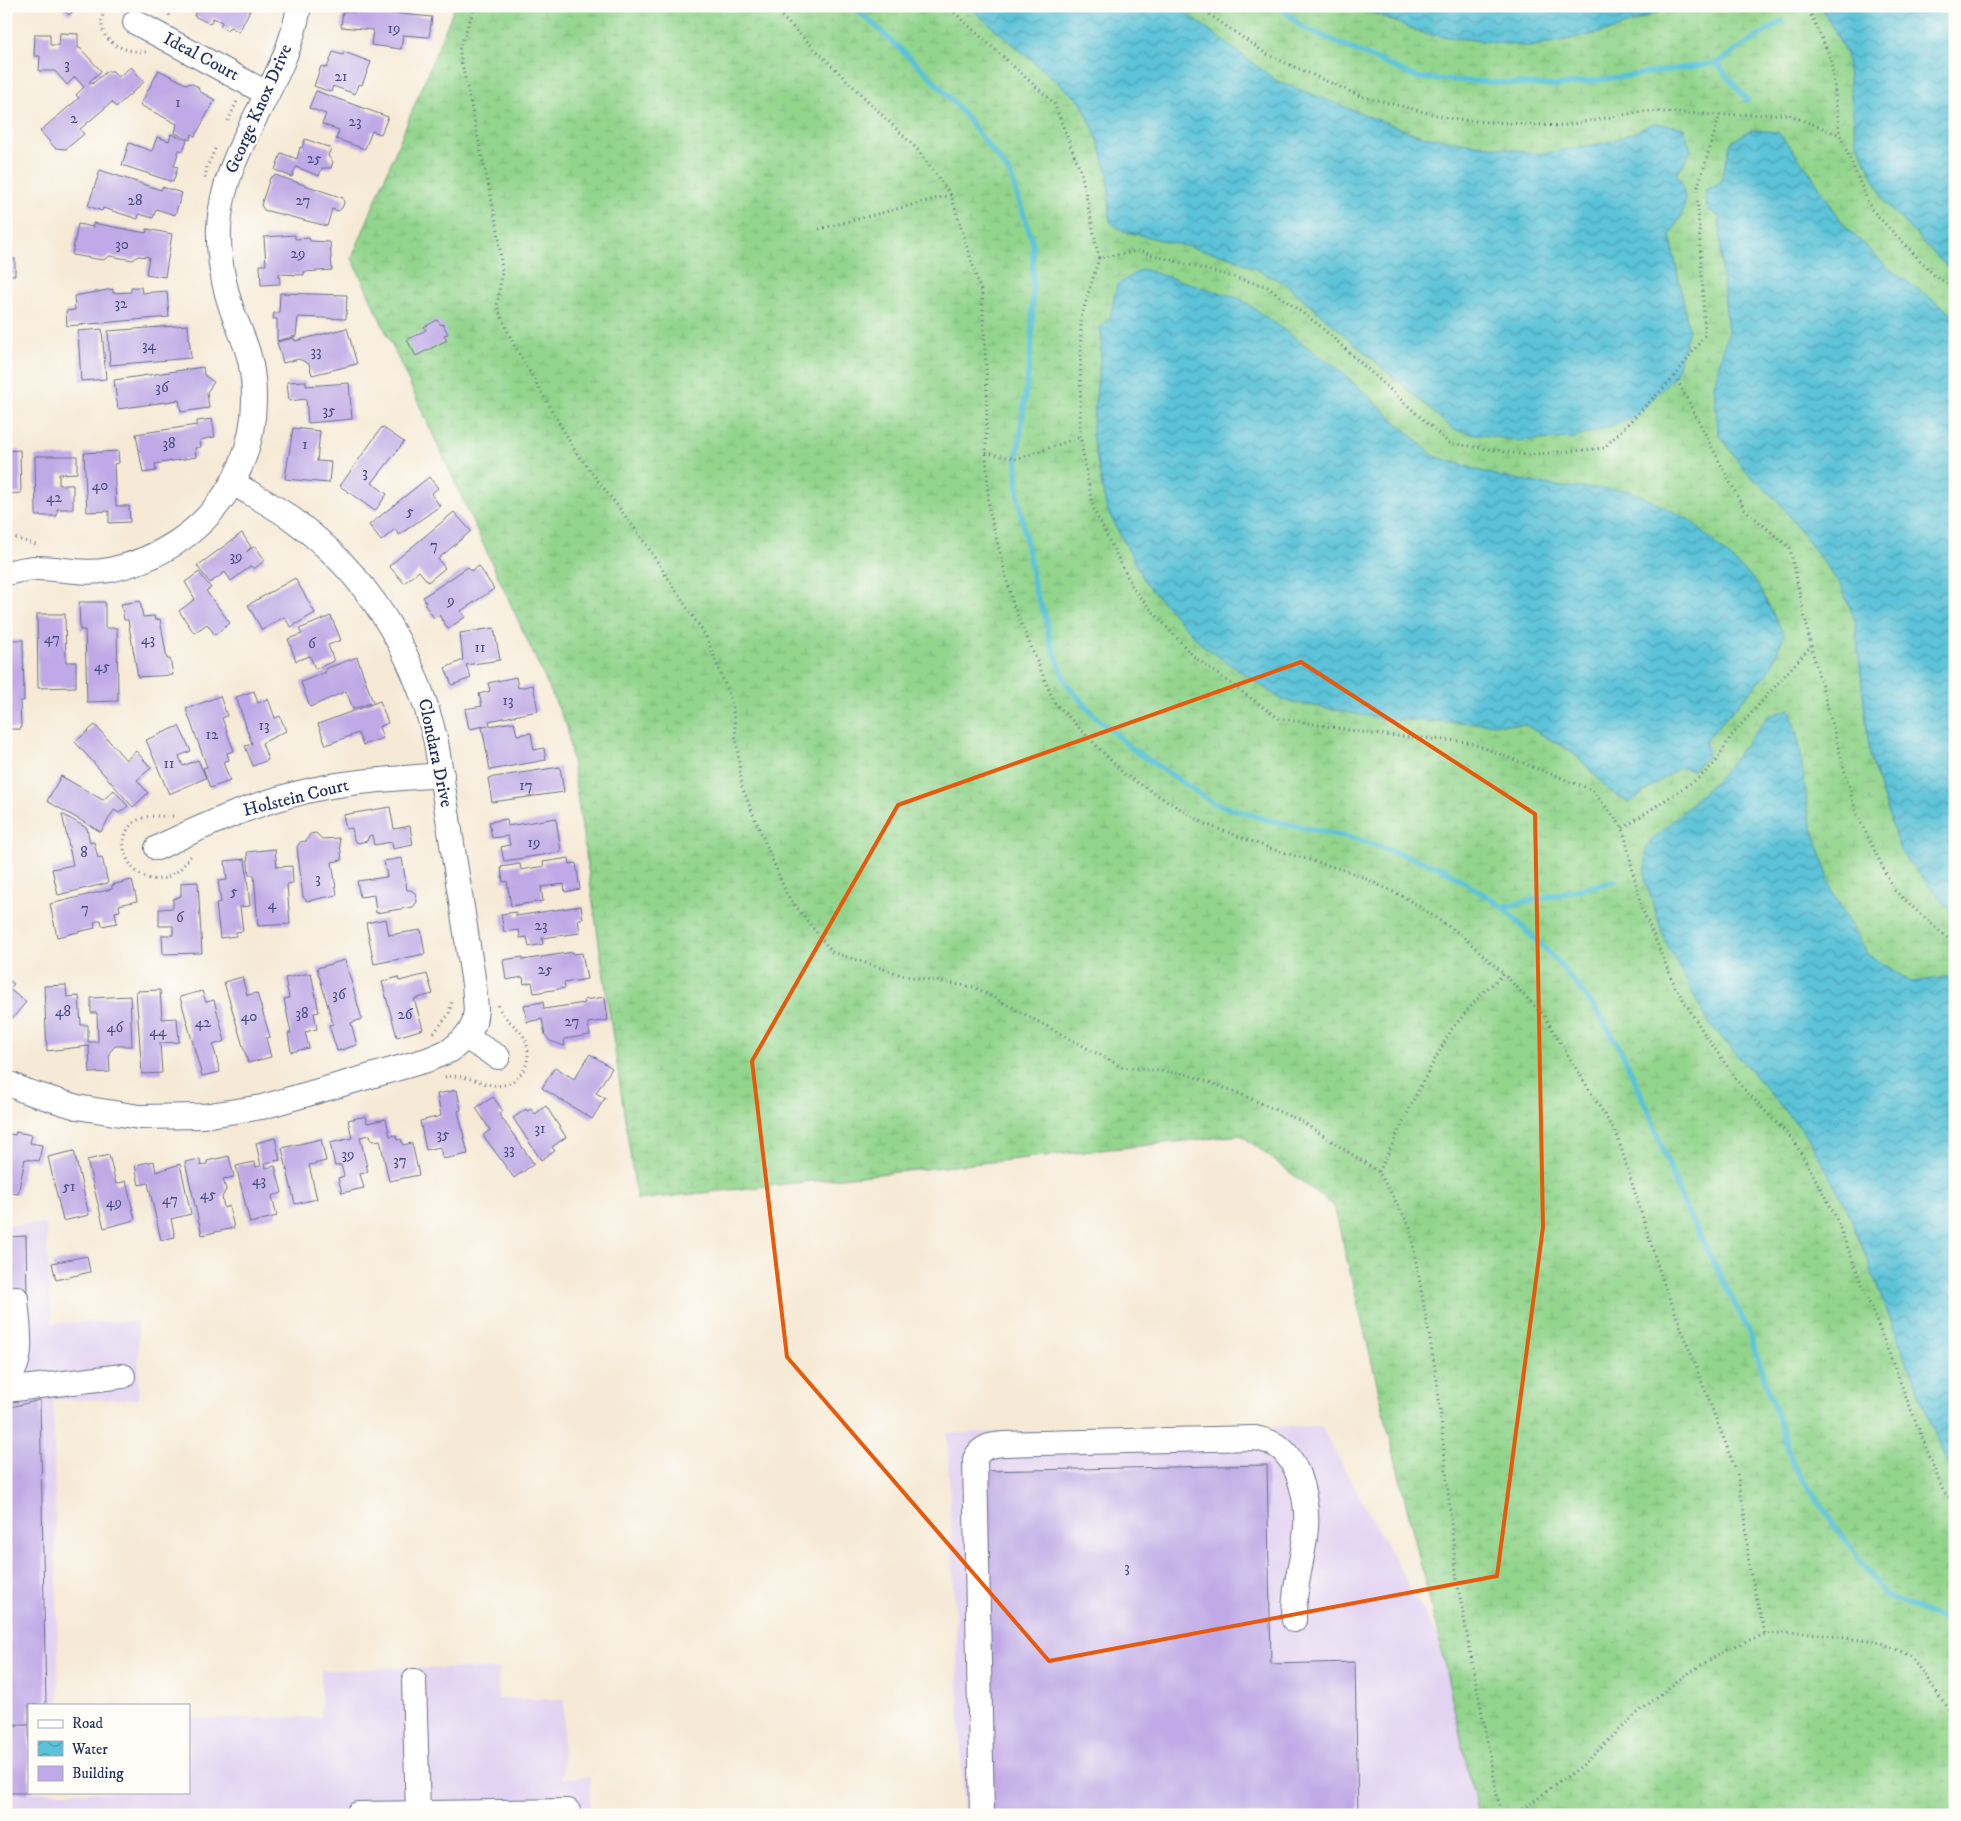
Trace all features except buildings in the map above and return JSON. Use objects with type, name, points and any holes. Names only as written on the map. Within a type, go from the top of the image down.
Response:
[{"type":"street","name":"George Knox Drive","points":[[6,574],[35,568],[86,572],[107,570],[152,556],[194,530],[210,515],[233,483],[248,446],[254,416],[254,399],[250,359],[225,287],[219,246],[219,227],[228,176],[247,130],[290,42],[299,6]]},
{"type":"street","name":"Ideal Court","points":[[135,22],[266,93]]},
{"type":"street","name":"Clondara Drive","points":[[233,483],[290,518],[310,533],[349,571],[383,614],[410,661],[431,719],[442,775],[475,993],[475,1018],[466,1037]]},
{"type":"street","name":"George Knox Drive","points":[[6,554],[35,568]]},
{"type":"street","name":"Holstein Court","points":[[158,848],[235,813],[304,792],[358,783],[442,775]]},
{"type":"street","points":[[6,1082],[51,1100],[108,1113],[139,1117],[203,1116],[262,1107],[427,1060],[451,1050],[466,1037],[498,1056]]},
{"type":"street","points":[[6,1380],[16,1368],[18,1356],[16,1298]]},
{"type":"street","points":[[6,1390],[123,1376]]},
{"type":"street","points":[[982,1815],[975,1459],[978,1452],[984,1448],[1004,1444],[1255,1438],[1270,1440],[1282,1448],[1291,1458],[1302,1486],[1307,1514],[1306,1539],[1293,1596],[1294,1620]]},
{"type":"street","points":[[414,1681],[418,1813]]},
{"type":"street","points":[[358,1814],[510,1812],[536,1814],[568,1811]]},
{"type":"path","points":[[475,6],[459,50],[498,230],[502,271],[498,307],[514,345],[576,452],[639,534],[707,638],[732,703],[742,787],[787,896],[832,952],[905,976],[974,987],[1122,1067],[1186,1074],[1232,1090],[1301,1121],[1379,1172],[1410,1227],[1437,1380],[1457,1580],[1501,1815]]},
{"type":"path","points":[[771,6],[917,149],[951,195],[982,295],[987,386],[986,453],[989,509],[1013,604],[1054,702],[1125,776],[1205,824],[1272,849],[1354,873],[1406,898],[1460,934],[1504,974],[1544,1016],[1617,1135],[1661,1276],[1737,1473],[1745,1517],[1749,1566],[1765,1634]]},
{"type":"path","points":[[947,6],[1054,103],[1081,172],[1100,258],[1081,318],[1080,436],[1093,508],[1135,592],[1193,656],[1278,718],[1373,734],[1469,742],[1592,790],[1623,828],[1641,906],[1675,986],[1705,1035],[1742,1086],[1795,1142],[1834,1213],[1943,1491],[1955,1502]]},
{"type":"path","points":[[1197,6],[1268,55],[1360,96],[1457,120],[1560,126],[1646,111],[1720,115],[1787,114],[1840,135]]},
{"type":"path","points":[[1807,6],[1832,59],[1840,135],[1871,209],[1934,275],[1955,289]]},
{"type":"path","points":[[225,126],[241,93]]},
{"type":"path","points":[[1100,258],[1138,251],[1266,286],[1320,326],[1449,443],[1527,455],[1604,448],[1675,376],[1705,335],[1697,231],[1696,190],[1720,115]]},
{"type":"path","points":[[204,183],[207,166],[218,142]]},
{"type":"path","points":[[819,229],[951,195]]},
{"type":"path","points":[[1675,376],[1744,509],[1790,548],[1812,646],[1856,813],[1894,890],[1955,944]]},
{"type":"path","points":[[986,453],[1017,458],[1080,436]]},
{"type":"path","points":[[6,536],[48,547]]},
{"type":"path","points":[[1623,828],[1700,777],[1716,762],[1731,736],[1812,646]]},
{"type":"path","points":[[1379,1172],[1420,1087],[1451,1030],[1483,992],[1504,974]]},
{"type":"path","points":[[429,1036],[435,1032],[449,1014],[453,996]]},
{"type":"path","points":[[437,1079],[456,1075],[497,1086],[505,1085],[518,1077],[527,1065],[526,1042],[522,1034],[502,1015],[497,999]]},
{"type":"path","points":[[1514,1815],[1583,1765],[1635,1715],[1682,1677],[1727,1650],[1765,1634],[1802,1632],[1882,1644],[1911,1656],[1955,1718]]},
{"type":"highlighted area","points":[[1301,662],[1535,814],[1543,1227],[1497,1576],[1049,1661],[787,1357],[752,1061],[898,805]]},
{"type":"shaded area","points":[[46,1224],[52,1323],[138,1321],[139,1399],[53,1400],[59,1704],[28,1704],[28,1794],[190,1794],[190,1719],[321,1717],[321,1671],[389,1668],[498,1669],[498,1699],[564,1699],[563,1778],[590,1777],[590,1815],[6,1815],[6,1225]]},
{"type":"shaded area","points":[[1321,1426],[1439,1640],[1478,1815],[964,1815],[947,1433]]},
{"type":"green space","points":[[455,6],[1955,6],[1955,1815],[1478,1815],[1439,1640],[1334,1206],[1241,1135],[637,1200],[567,727],[352,258]]},
{"type":"water","points":[[968,6],[1177,6],[1277,81],[1421,136],[1542,154],[1613,141],[1655,123],[1684,128],[1691,151],[1677,174],[1685,198],[1682,212],[1670,235],[1689,330],[1675,376],[1634,418],[1575,438],[1517,441],[1454,430],[1286,284],[1231,257],[1123,231],[1110,222],[1108,174],[1096,134],[1081,102]]},
{"type":"water","points":[[1356,6],[1675,6],[1610,31],[1530,47],[1425,34]]},
{"type":"water","points":[[1821,6],[1955,6],[1955,271],[1947,267],[1886,204],[1856,140],[1846,53]]},
{"type":"water","points":[[1751,130],[1778,132],[1809,171],[1844,225],[1888,268],[1955,316],[1955,916],[1901,853],[1870,757],[1855,620],[1841,586],[1780,503],[1744,470],[1718,432],[1714,385],[1728,331],[1721,266],[1720,217],[1707,209],[1705,190],[1720,184],[1731,142]]},
{"type":"water","points":[[1142,269],[1241,299],[1337,368],[1434,456],[1498,476],[1562,487],[1630,490],[1690,520],[1756,582],[1784,634],[1771,669],[1705,741],[1708,755],[1693,770],[1679,768],[1629,803],[1610,791],[1573,752],[1525,725],[1383,719],[1282,700],[1202,645],[1146,584],[1106,507],[1092,434],[1102,341],[1100,327],[1110,318],[1117,285]]},
{"type":"water","points":[[1790,709],[1800,747],[1808,812],[1833,893],[1867,953],[1911,982],[1955,976],[1955,1479],[1951,1475],[1846,1206],[1808,1137],[1708,1022],[1665,941],[1645,880],[1647,845],[1720,777],[1768,716]]},
{"type":"waterway","points":[[853,6],[928,74],[963,113],[1010,173],[1033,243],[1032,344],[1017,459],[1018,494],[1035,591],[1045,615],[1050,641],[1066,683],[1094,715],[1131,748],[1213,803],[1264,819],[1357,839],[1442,868],[1503,907],[1558,962],[1597,1011],[1622,1052],[1649,1112],[1683,1203],[1749,1331],[1794,1467],[1886,1597],[1955,1624]]},
{"type":"waterway","points":[[1280,6],[1302,27],[1418,78],[1557,86],[1717,63],[1782,21]]},
{"type":"waterway","points":[[1717,63],[1747,100]]},
{"type":"waterway","points":[[1503,907],[1616,881]]}]
